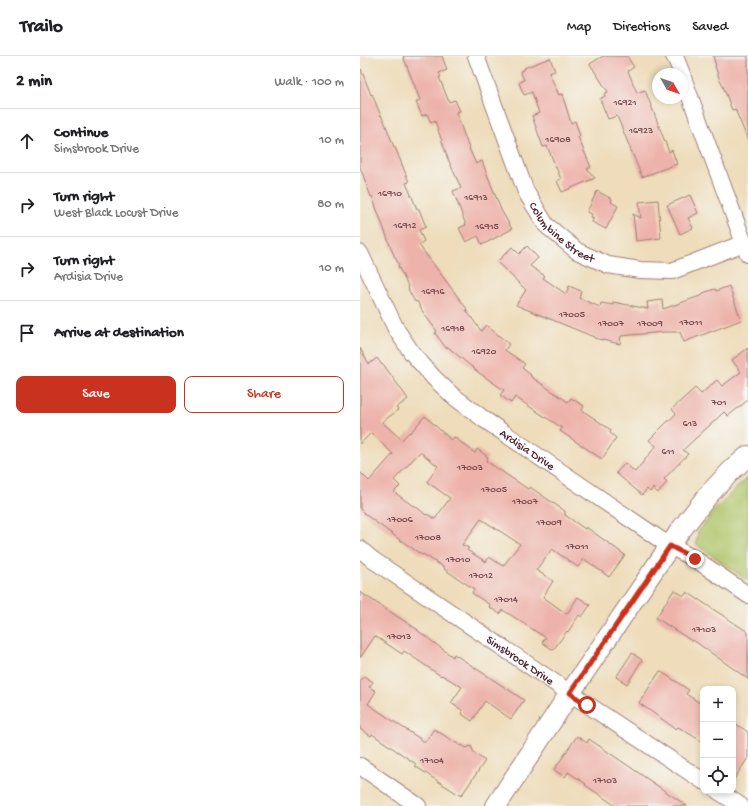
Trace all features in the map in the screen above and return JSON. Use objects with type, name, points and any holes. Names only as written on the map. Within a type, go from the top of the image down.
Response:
[{"type":"street","name":"Columbine Street","points":[[476,56],[526,192],[546,225],[577,251],[608,266],[640,270],[672,271],[746,249]]},
{"type":"street","points":[[674,56],[679,68]]},
{"type":"street","points":[[688,90],[746,249]]},
{"type":"street","name":"Ardisia Drive","points":[[360,253],[396,329],[412,353],[434,378],[454,396],[486,420],[670,546],[695,559],[748,595]]},
{"type":"street","points":[[496,806],[570,693],[680,531],[709,494],[748,456]]},
{"type":"street","name":"Simsbrook Drive","points":[[360,549],[373,560],[700,779]]},
{"type":"street","points":[[360,766],[418,806]]},
{"type":"street","points":[[723,794],[741,806]]},
{"type":"green space","points":[[748,477],[748,581],[696,544],[698,532],[716,508]]},
{"type":"building","points":[[403,56],[442,56],[447,70],[439,73],[441,77],[439,77],[449,102],[455,100],[460,111],[456,112],[468,146],[476,164],[482,161],[501,210],[512,229],[482,245],[478,236],[466,242],[459,228],[466,225],[453,191],[461,188],[448,159],[435,121],[431,123],[427,114],[422,116],[416,102],[420,100]]},
{"type":"building","points":[[603,56],[627,56],[634,67],[628,71],[637,93],[645,90],[669,152],[672,150],[677,164],[642,177],[617,116],[608,119],[600,99],[608,92],[590,64]]},
{"type":"building","points":[[713,56],[748,56],[748,140],[735,109],[732,110],[720,81]]},
{"type":"building","points":[[550,58],[555,71],[549,73],[559,95],[562,94],[571,123],[575,121],[580,136],[578,137],[591,167],[587,169],[595,178],[562,192],[557,181],[561,179],[547,146],[543,147],[532,116],[539,113],[532,92],[524,95],[519,83],[524,80],[520,71]]},
{"type":"building","points":[[360,69],[385,123],[409,182],[406,183],[426,227],[419,230],[424,241],[419,245],[467,309],[466,310],[481,331],[486,325],[509,344],[505,350],[525,364],[522,368],[531,375],[530,376],[568,402],[571,398],[584,406],[582,410],[611,430],[610,433],[616,438],[602,459],[560,431],[562,428],[515,397],[511,403],[500,395],[504,390],[479,373],[448,347],[446,348],[435,333],[437,331],[424,314],[417,301],[415,302],[398,266],[399,265],[360,167]]},
{"type":"building","points":[[597,191],[612,199],[611,202],[618,206],[606,229],[592,222],[594,218],[591,217],[592,214],[587,212]]},
{"type":"building","points":[[690,195],[698,213],[688,218],[693,228],[680,234],[667,205]]},
{"type":"building","points":[[658,200],[661,238],[636,241],[633,214],[641,218],[639,202]]},
{"type":"building","points":[[527,246],[538,258],[530,266],[545,276],[543,278],[566,294],[569,286],[581,291],[579,298],[600,307],[601,303],[613,305],[613,302],[648,309],[647,302],[662,300],[663,309],[703,295],[703,293],[715,289],[716,291],[729,286],[741,320],[684,342],[680,332],[621,336],[620,344],[594,338],[516,305],[526,290],[497,262],[512,247],[519,254]]},
{"type":"building","points":[[360,348],[369,364],[377,358],[382,365],[383,364],[408,399],[396,408],[398,410],[382,422],[402,440],[425,416],[451,440],[454,437],[475,453],[477,449],[488,457],[486,461],[528,489],[530,487],[565,511],[565,515],[585,529],[586,527],[625,555],[609,577],[584,559],[578,567],[552,549],[536,570],[553,581],[543,597],[567,614],[578,597],[590,605],[582,617],[579,615],[568,632],[567,631],[553,650],[542,642],[546,638],[503,610],[500,614],[489,607],[490,605],[472,593],[474,589],[444,569],[445,568],[423,554],[422,555],[399,539],[360,509],[360,472],[369,481],[393,454],[371,433],[360,444]],"holes":[[[420,452],[438,466],[427,482],[450,498],[435,519],[427,514],[426,515],[394,492],[400,486],[394,480]],[[481,519],[520,544],[503,566],[489,557],[486,562],[467,550],[469,548],[462,545]]]},
{"type":"building","points":[[748,348],[748,400],[728,416],[724,412],[683,450],[688,454],[664,479],[667,482],[658,493],[653,488],[650,492],[647,489],[642,495],[616,473],[625,463],[635,472],[656,446],[649,440],[676,414],[672,409],[695,388],[701,394],[717,380],[722,386],[741,372],[732,360]]},
{"type":"building","points":[[674,590],[684,596],[687,592],[748,632],[748,679],[693,640],[692,641],[656,618]]},
{"type":"building","points":[[360,592],[418,630],[453,657],[454,654],[524,700],[511,719],[485,701],[472,721],[463,715],[462,710],[451,703],[462,687],[442,675],[441,676],[404,651],[402,654],[375,636],[360,658]]},
{"type":"building","points":[[632,653],[642,660],[627,684],[616,677]]},
{"type":"building","points":[[660,671],[689,690],[686,694],[700,703],[700,740],[678,727],[676,729],[639,703]]},
{"type":"building","points":[[364,676],[373,682],[369,687],[376,691],[368,704],[425,742],[434,729],[461,746],[462,745],[466,748],[471,746],[474,753],[485,761],[461,796],[415,766],[416,764],[372,734],[371,736],[360,729],[360,681]]},
{"type":"building","points":[[736,724],[748,732],[748,758],[736,776]]},
{"type":"building","points":[[577,736],[587,743],[589,739],[687,806],[616,806],[568,772],[565,777],[554,770]]},
{"type":"route","points":[[587,705],[570,693],[670,546],[695,559]]}]
